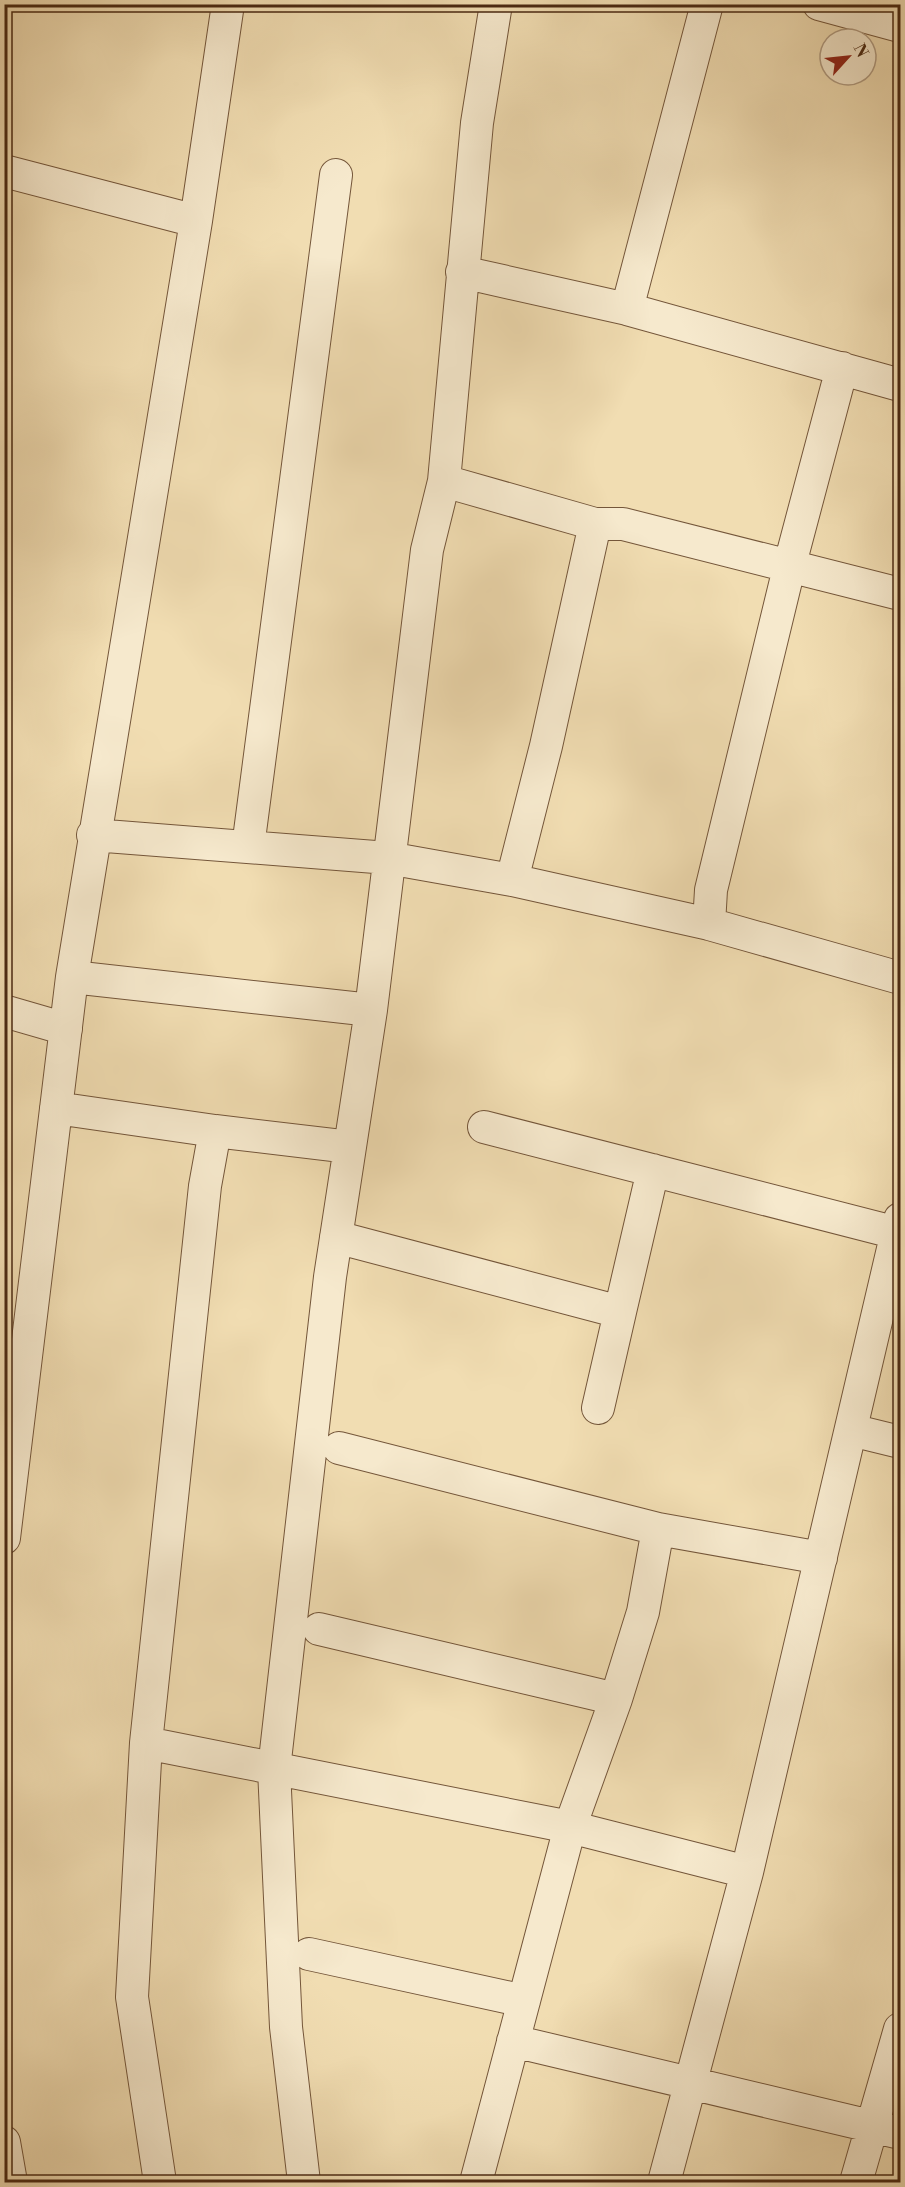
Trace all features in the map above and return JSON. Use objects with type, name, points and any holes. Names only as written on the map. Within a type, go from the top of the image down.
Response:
[{"type":"street","points":[[4,1538],[72,977],[93,835],[196,221],[228,4]]},
{"type":"street","points":[[304,2182],[286,2027],[274,1769],[336,1237],[371,1010],[427,550],[444,481],[477,123],[496,4]]},
{"type":"street","points":[[627,309],[707,4]]},
{"type":"street","points":[[819,4],[900,26]]},
{"type":"street","points":[[4,171],[196,221]]},
{"type":"street","points":[[248,847],[336,175]]},
{"type":"street","points":[[462,272],[627,309],[900,385]]},
{"type":"street","points":[[709,924],[711,890],[790,564],[842,368]]},
{"type":"street","points":[[444,481],[595,524],[623,524],[790,564],[900,594]]},
{"type":"street","points":[[512,880],[546,746],[595,524]]},
{"type":"street","points":[[93,835],[388,858],[512,880],[709,924],[900,978]]},
{"type":"street","points":[[72,977],[371,1010]]},
{"type":"street","points":[[4,1011],[66,1029]]},
{"type":"street","points":[[56,1108],[350,1147]]},
{"type":"street","points":[[484,1127],[653,1170],[899,1226],[747,1872],[664,2182]]},
{"type":"street","points":[[160,2182],[132,1997],[147,1743],[205,1186],[216,1131]]},
{"type":"street","points":[[598,1408],[653,1170]]},
{"type":"street","points":[[336,1237],[620,1312]]},
{"type":"street","points":[[851,1430],[900,1442]]},
{"type":"street","points":[[339,1448],[658,1529],[821,1558]]},
{"type":"street","points":[[476,2182],[570,1827],[616,1699],[643,1612],[658,1529]]},
{"type":"street","points":[[319,1629],[616,1699]]},
{"type":"street","points":[[147,1743],[570,1827],[747,1872]]},
{"type":"street","points":[[309,1954],[524,2001]]},
{"type":"street","points":[[856,2182],[886,2128],[900,2029]]},
{"type":"street","points":[[513,2041],[886,2128]]},
{"type":"street","points":[[4,2142],[11,2182]]}]
